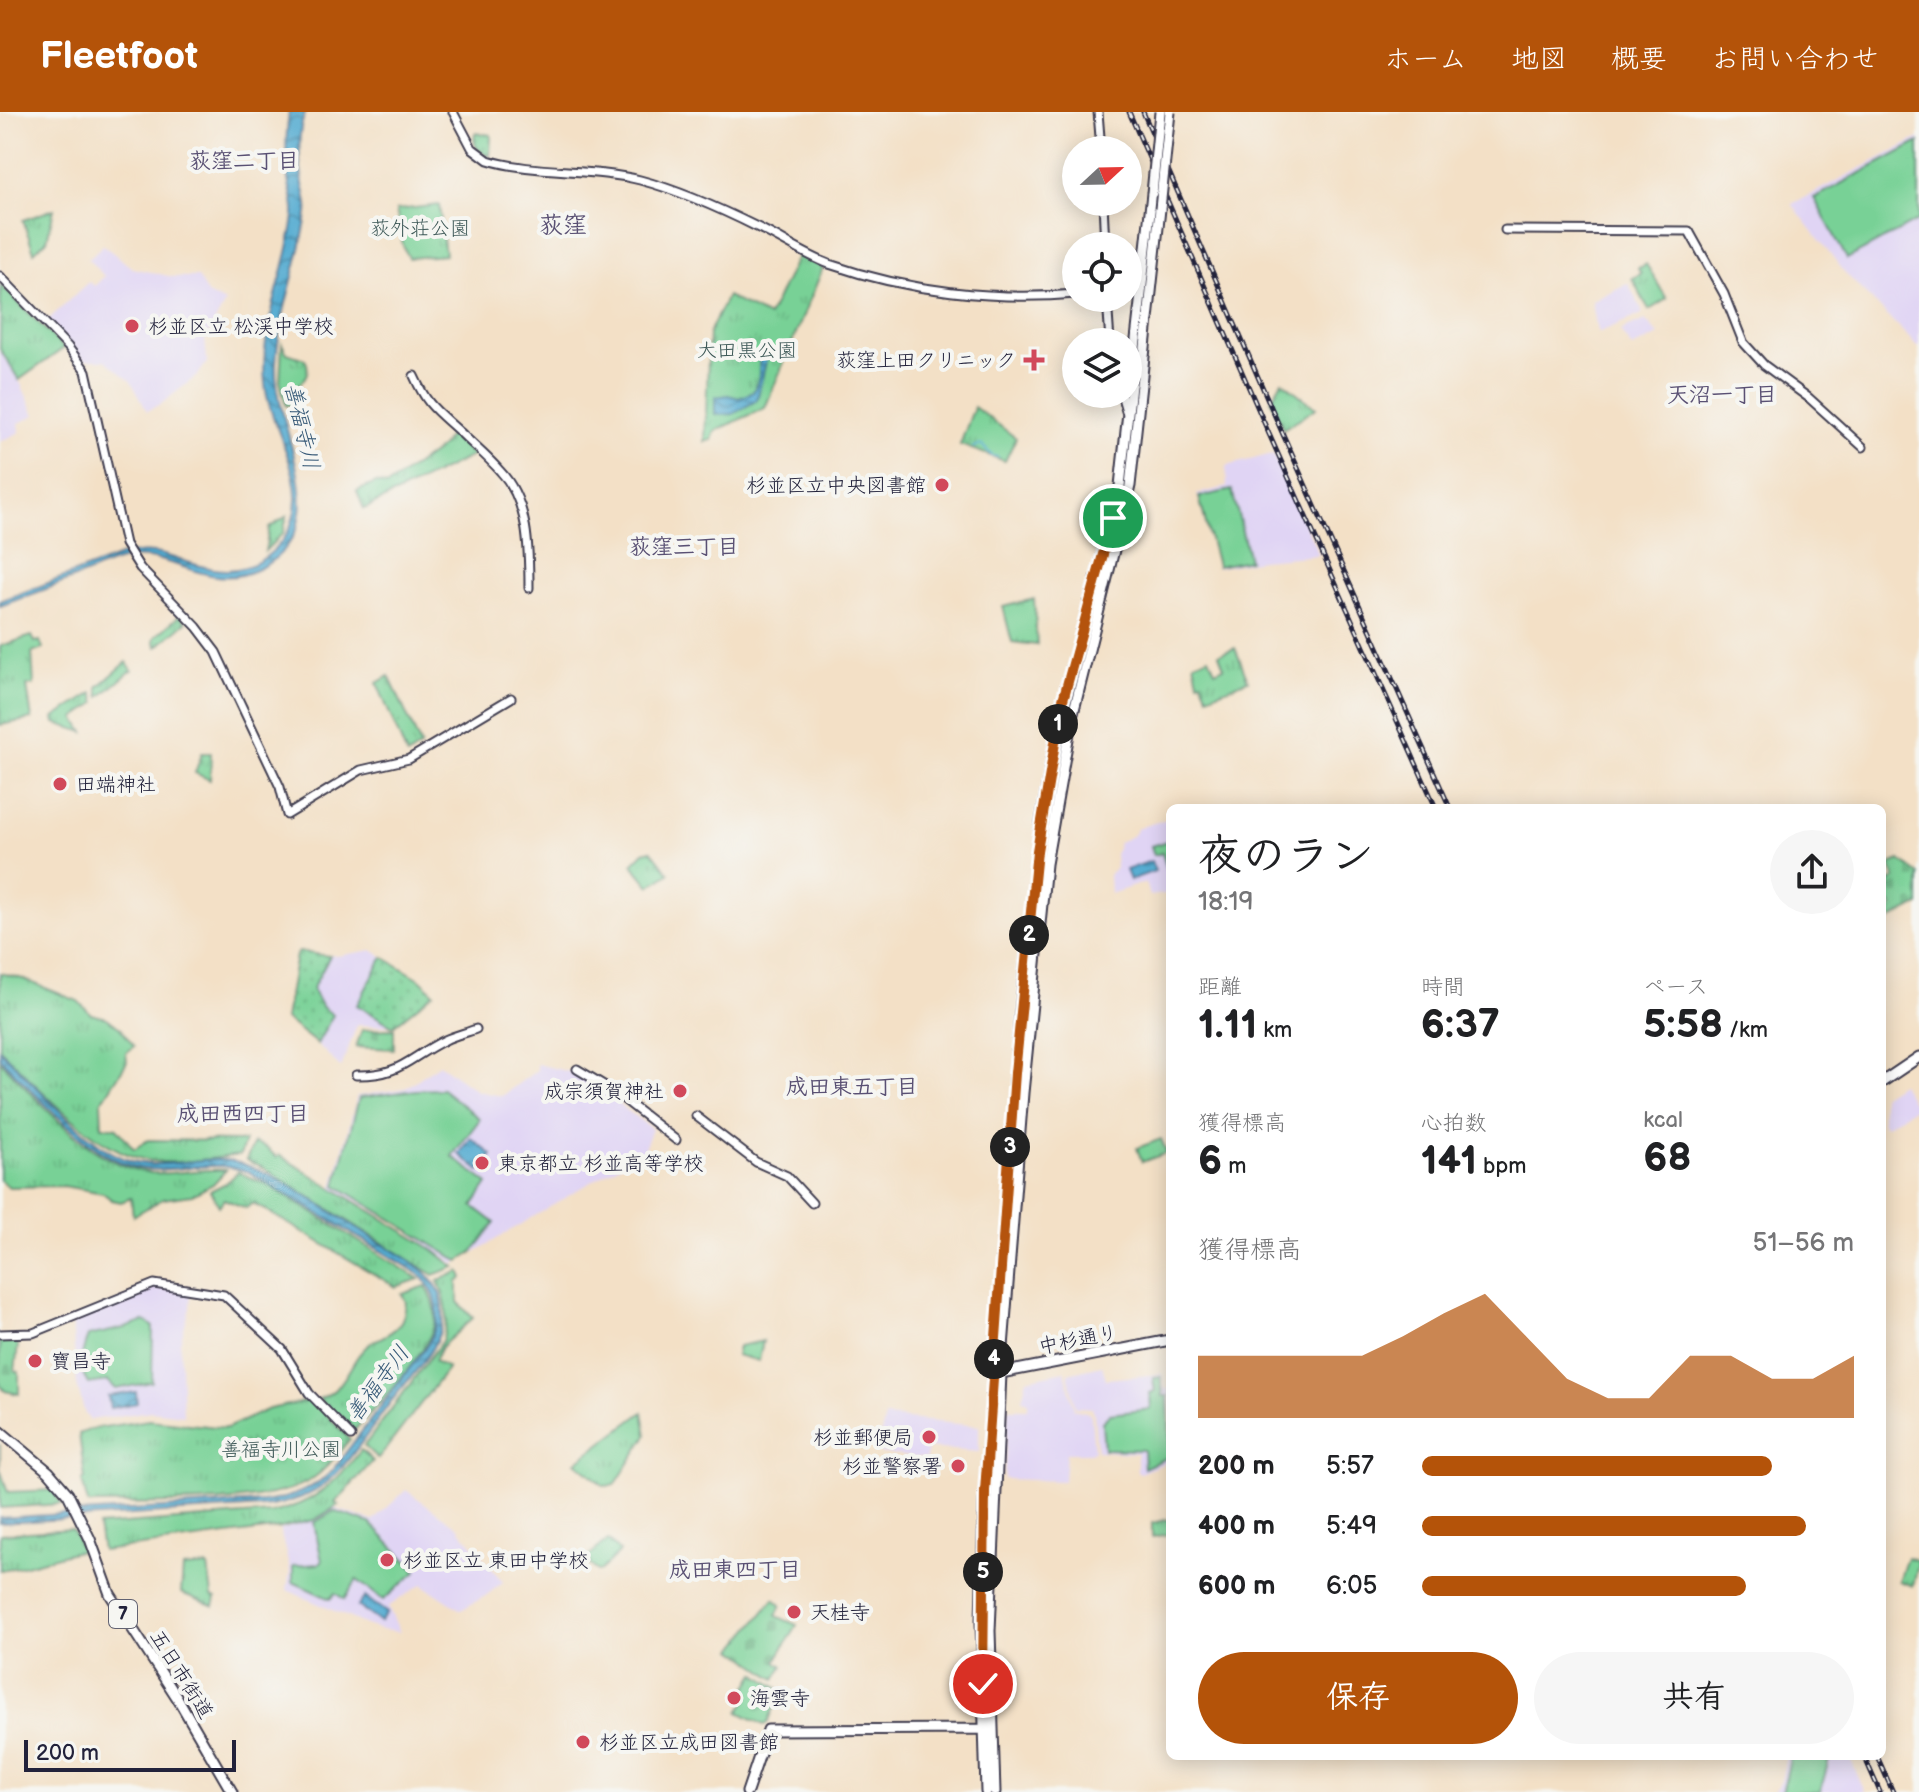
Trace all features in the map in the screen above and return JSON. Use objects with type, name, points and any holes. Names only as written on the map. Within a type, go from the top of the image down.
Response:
[{"type":"main road","points":[[1135,328],[1160,112]]},
{"type":"main road","points":[[1142,368],[1170,112]]},
{"type":"main road","points":[[1131,408],[1133,421]]},
{"type":"main road","points":[[995,1792],[981,1622],[984,1503],[997,1374],[1015,1073],[1041,822],[1061,707],[1119,495],[1135,408]]},
{"type":"main road","points":[[1886,1079],[1919,1057]]},
{"type":"main road","name":"中杉通り","points":[[997,1374],[1166,1341]]},
{"type":"main road","name":"五日市街道","points":[[0,1431],[57,1479],[75,1507],[110,1594],[178,1699],[232,1792]]},
{"type":"main road","points":[[747,1792],[768,1730],[988,1729]]},
{"type":"main road","points":[[986,1792],[988,1729]]},
{"type":"street","points":[[453,112],[472,148],[488,160],[639,180],[730,215],[829,263],[865,274],[901,284],[955,291],[1027,297],[1062,295]]},
{"type":"street","points":[[1098,112],[1100,136]]},
{"type":"street","points":[[1505,230],[1689,231],[1724,294],[1743,342],[1764,365],[1809,398],[1863,447]]},
{"type":"street","points":[[0,276],[68,347],[86,371],[121,534],[137,564],[197,627],[216,652],[280,787],[287,815],[361,770],[409,759],[511,698]]},
{"type":"street","points":[[414,376],[425,401],[502,472],[513,489],[526,533],[529,588]]},
{"type":"street","points":[[356,1075],[373,1076],[396,1070],[447,1039],[476,1029]]},
{"type":"street","points":[[577,1069],[612,1090],[676,1140]]},
{"type":"street","points":[[696,1116],[756,1162],[787,1176],[812,1203]]},
{"type":"street","points":[[0,1334],[33,1333],[154,1284],[224,1295],[282,1349],[309,1393],[351,1436]]},
{"type":"shaded area","points":[[1919,138],[1919,348],[1846,274],[1792,204]]},
{"type":"shaded area","name":"杉並区立 松渓中学校","points":[[103,245],[132,268],[173,277],[198,277],[207,294],[225,303],[205,340],[207,362],[198,375],[147,411],[131,381],[105,360],[84,360],[47,321],[85,285],[89,282],[95,286],[104,276],[88,259]]},
{"type":"shaded area","points":[[1628,283],[1642,314],[1597,331],[1592,301]]},
{"type":"shaded area","points":[[1645,320],[1659,335],[1632,348],[1620,331]]},
{"type":"shaded area","points":[[0,351],[21,384],[35,415],[19,423],[20,432],[0,442]]},
{"type":"shaded area","points":[[1273,454],[1319,555],[1217,568],[1197,494],[1227,487],[1226,466]]},
{"type":"shaded area","points":[[1166,819],[1166,894],[1150,896],[1146,882],[1110,894],[1109,875],[1116,868],[1115,854],[1119,842],[1132,836],[1138,828]]},
{"type":"shaded area","points":[[372,950],[420,979],[434,993],[393,1026],[357,1025],[341,1068],[307,1034],[285,1019],[296,955],[299,952],[337,956]]},
{"type":"shaded area","name":"東京都立 杉並高等学校","points":[[439,1064],[477,1091],[502,1096],[537,1070],[537,1064],[574,1073],[652,1129],[643,1151],[455,1264],[401,1226],[333,1187],[357,1096],[406,1088]]},
{"type":"shaded area","points":[[1900,1083],[1914,1108],[1886,1125],[1886,1092]]},
{"type":"shaded area","points":[[155,1287],[191,1291],[190,1308],[180,1342],[183,1415],[151,1411],[90,1420],[85,1414],[77,1385],[72,1320]]},
{"type":"shaded area","points":[[1102,1365],[1106,1379],[1162,1374],[1166,1389],[1166,1463],[1140,1473],[1137,1471],[1137,1453],[1097,1451],[1092,1408],[1075,1407],[1068,1373]]},
{"type":"shaded area","points":[[1065,1371],[1074,1409],[1090,1413],[1094,1450],[1091,1453],[1066,1453],[1064,1481],[1004,1479],[1008,1409],[1028,1409],[1028,1401],[1022,1399],[1027,1379]]},
{"type":"shaded area","name":"杉並郵便局","points":[[885,1417],[979,1426],[979,1452],[927,1448],[926,1459],[879,1453]]},
{"type":"shaded area","name":"杉並区立 東田中学校","points":[[406,1490],[458,1527],[503,1582],[461,1610],[422,1584],[388,1607],[400,1632],[366,1625],[287,1590],[290,1570],[280,1530],[315,1520],[334,1508],[373,1521]]},
{"type":"shaded area","points":[[1785,1760],[1851,1760],[1865,1792],[1774,1792],[1781,1781]]},
{"type":"green space","points":[[475,133],[491,135],[490,156],[477,148]]},
{"type":"green space","points":[[1919,142],[1919,220],[1847,259],[1814,198]]},
{"type":"green space","name":"荻外荘公園","points":[[439,205],[445,255],[409,258],[403,246],[396,210]]},
{"type":"green space","points":[[54,209],[47,240],[34,252],[23,220]]},
{"type":"green space","name":"大田黒公園","points":[[799,253],[823,268],[765,408],[715,431],[712,440],[705,442],[709,333],[727,296],[768,317]]},
{"type":"green space","points":[[1646,264],[1667,299],[1649,310],[1632,278],[1641,274],[1638,268]]},
{"type":"green space","points":[[1,285],[64,348],[19,380],[0,349]]},
{"type":"green space","points":[[282,344],[287,353],[305,359],[307,366],[291,404],[286,406],[280,381]]},
{"type":"green space","points":[[1282,381],[1316,408],[1283,429],[1271,400]]},
{"type":"green space","points":[[974,407],[1016,438],[1005,461],[960,445]]},
{"type":"green space","points":[[450,435],[474,455],[364,509],[357,491],[376,483],[387,486],[440,448]]},
{"type":"green space","points":[[1232,490],[1249,560],[1217,566],[1199,497]]},
{"type":"green space","points":[[287,516],[283,533],[265,551],[269,528]]},
{"type":"green space","points":[[1034,599],[1037,645],[1012,642],[1003,607]]},
{"type":"green space","points":[[180,615],[186,622],[157,647],[155,637]]},
{"type":"green space","points":[[32,636],[35,642],[40,641],[43,649],[32,653],[34,685],[27,686],[32,719],[0,725],[0,646]]},
{"type":"green space","points":[[1235,648],[1248,680],[1208,696],[1201,680],[1198,681],[1194,663],[1209,657],[1215,671],[1224,667],[1219,654]]},
{"type":"green space","points":[[127,662],[132,670],[100,697],[98,687]]},
{"type":"green space","points":[[389,676],[421,746],[407,756],[377,683]]},
{"type":"green space","points":[[93,693],[96,703],[75,718],[84,732],[55,723],[54,718]]},
{"type":"green space","points":[[202,753],[211,753],[210,780],[195,773]]},
{"type":"green space","points":[[1166,841],[1166,866],[1162,853],[1154,855],[1151,846]]},
{"type":"green space","points":[[651,850],[669,873],[650,886],[632,864],[644,852]]},
{"type":"green space","points":[[1900,860],[1919,874],[1919,905],[1890,920],[1887,919],[1893,906],[1886,900],[1886,892],[1891,887],[1888,882],[1895,878],[1890,864]]},
{"type":"green space","points":[[299,952],[330,956],[312,989],[321,1006],[333,1015],[317,1044],[285,1019]]},
{"type":"green space","points":[[383,957],[420,979],[434,993],[393,1026],[357,1005]]},
{"type":"green space","points":[[0,973],[78,1001],[91,1014],[107,1018],[120,1028],[134,1046],[126,1053],[127,1062],[101,1103],[102,1127],[116,1127],[134,1149],[148,1140],[245,1141],[240,1155],[185,1162],[153,1161],[132,1156],[90,1133],[51,1100],[0,1049]]},
{"type":"green space","points":[[394,1029],[394,1049],[356,1047],[362,1030]]},
{"type":"green space","points":[[0,1061],[68,1130],[107,1158],[129,1168],[152,1173],[226,1170],[213,1184],[192,1195],[163,1199],[133,1216],[131,1198],[121,1202],[103,1193],[63,1186],[9,1187],[0,1180]]},
{"type":"green space","points":[[442,1089],[480,1119],[452,1156],[488,1184],[473,1206],[495,1223],[472,1253],[459,1261],[336,1185],[359,1098]]},
{"type":"green space","points":[[1161,1139],[1166,1153],[1142,1162],[1137,1148]]},
{"type":"green space","points":[[254,1143],[267,1148],[276,1157],[279,1155],[434,1250],[455,1267],[434,1275],[246,1160]]},
{"type":"green space","points":[[238,1172],[268,1185],[419,1279],[396,1287],[253,1203],[246,1208],[224,1199],[219,1206],[210,1191]]},
{"type":"green space","name":"善福寺川公園","points":[[460,1271],[463,1278],[458,1282],[458,1302],[473,1318],[441,1347],[434,1361],[448,1368],[378,1459],[364,1446],[442,1341],[446,1311],[438,1281]]},
{"type":"green space","name":"善福寺川公園","points":[[426,1286],[435,1312],[431,1335],[400,1379],[353,1432],[319,1399],[337,1387],[363,1350],[398,1326],[406,1305],[402,1294]]},
{"type":"green space","points":[[145,1321],[153,1326],[152,1382],[116,1389],[108,1381],[88,1384],[82,1360],[88,1336]]},
{"type":"green space","points":[[0,1337],[19,1337],[15,1371],[19,1372],[19,1394],[5,1391],[0,1385]]},
{"type":"green space","points":[[763,1341],[759,1361],[736,1355],[738,1346]]},
{"type":"green space","points":[[1161,1377],[1163,1396],[1166,1396],[1166,1458],[1144,1468],[1143,1450],[1104,1449],[1102,1422],[1110,1414],[1151,1409],[1150,1393],[1155,1391],[1153,1378]]},
{"type":"green space","name":"善福寺川公園","points":[[312,1400],[350,1439],[317,1475],[292,1489],[236,1500],[88,1504],[82,1481],[85,1479],[79,1434],[91,1429],[149,1420],[227,1428],[269,1409]]},
{"type":"green space","points":[[643,1412],[647,1435],[615,1485],[604,1486],[576,1462]]},
{"type":"green space","name":"善福寺川公園","points":[[361,1450],[373,1461],[335,1503],[339,1505],[314,1520],[281,1528],[102,1551],[98,1526],[271,1513],[300,1504],[332,1483]]},
{"type":"green space","points":[[0,1469],[8,1492],[53,1490],[61,1504],[0,1508]]},
{"type":"green space","points":[[334,1511],[370,1523],[417,1571],[383,1600],[357,1580],[344,1599],[335,1593],[330,1599],[293,1582],[293,1566],[322,1561],[314,1523]]},
{"type":"green space","points":[[1166,1520],[1166,1535],[1152,1537],[1152,1523]]},
{"type":"green space","points":[[72,1529],[83,1550],[0,1570],[0,1534]]},
{"type":"green space","points":[[608,1540],[620,1552],[599,1572],[584,1560]]},
{"type":"green space","points":[[1907,1557],[1919,1561],[1913,1586],[1899,1581]]},
{"type":"green space","points":[[208,1566],[212,1596],[216,1598],[214,1606],[181,1593],[183,1568]]},
{"type":"green space","points":[[774,1599],[781,1605],[776,1616],[797,1625],[776,1661],[783,1666],[775,1679],[734,1649]]},
{"type":"green space","points":[[756,1673],[782,1691],[764,1725],[739,1712],[748,1698],[743,1695]]},
{"type":"green space","points":[[1790,1760],[1829,1760],[1820,1792],[1782,1792]]},
{"type":"water","points":[[289,112],[306,112],[301,127],[300,153],[307,209],[281,325],[276,362],[277,387],[298,473],[301,501],[297,527],[285,549],[260,568],[223,577],[159,560],[125,559],[0,606],[0,601],[123,555],[155,553],[218,570],[242,568],[267,556],[287,533],[296,502],[295,485],[268,400],[264,362],[270,320],[294,215],[286,162]]},
{"type":"water","points":[[761,352],[767,357],[757,400],[733,414],[715,415],[715,397],[728,395],[739,398],[753,392]]},
{"type":"water","points":[[1151,861],[1155,871],[1130,880],[1126,870]]},
{"type":"water","points":[[0,1050],[74,1124],[107,1150],[123,1158],[150,1164],[217,1160],[248,1166],[305,1194],[408,1259],[433,1281],[443,1311],[439,1335],[433,1347],[351,1456],[325,1484],[296,1500],[263,1507],[0,1523],[0,1518],[263,1502],[308,1489],[331,1472],[428,1344],[436,1325],[437,1306],[430,1288],[416,1272],[249,1172],[219,1166],[145,1169],[105,1154],[48,1107],[0,1058]]},
{"type":"water","points":[[471,1138],[492,1155],[480,1171],[459,1154]]},
{"type":"water","points":[[136,1392],[137,1403],[110,1408],[108,1396]]},
{"type":"water","points":[[365,1597],[387,1613],[380,1622],[358,1606]]},
{"type":"waterway","points":[[973,447],[982,445],[992,456],[998,457]]},
{"type":"railway","points":[[1129,112],[1434,804]]},
{"type":"railway","points":[[1143,112],[1448,804]]},
{"type":"railway","points":[[1866,1760],[1880,1792]]},
{"type":"railway","points":[[1879,1760],[1893,1792]]},
{"type":"place","name":"杉並区立 松渓中学校","points":[[132,326]]},
{"type":"place","name":"荻窪上田クリニック","points":[[1034,360]]},
{"type":"place","name":"杉並区立中央図書館","points":[[942,485]]},
{"type":"place","name":"田端神社","points":[[60,784]]},
{"type":"place","name":"成宗須賀神社","points":[[680,1091]]},
{"type":"place","name":"東京都立 杉並高等学校","points":[[482,1163]]},
{"type":"place","name":"寶昌寺","points":[[35,1361]]},
{"type":"place","name":"杉並郵便局","points":[[929,1437]]},
{"type":"place","name":"杉並警察署","points":[[958,1466]]},
{"type":"place","name":"杉並区立 東田中学校","points":[[387,1560]]},
{"type":"place","name":"天桂寺","points":[[794,1612]]},
{"type":"place","name":"海雲寺","points":[[734,1698]]},
{"type":"place","name":"杉並区立成田図書館","points":[[583,1742]]},
{"type":"district","name":"荻窪二丁目","points":[[244,160]]},
{"type":"district","name":"荻窪","points":[[563,225]]},
{"type":"district","name":"天沼一丁目","points":[[1722,394]]},
{"type":"district","name":"荻窪三丁目","points":[[684,546]]},
{"type":"district","name":"成田東五丁目","points":[[852,1086]]},
{"type":"district","name":"成田西四丁目","points":[[243,1113]]},
{"type":"district","name":"成田東四丁目","points":[[735,1569]]},
{"type":"route","points":[[983,1684],[984,1503],[1015,1073],[1037,851],[1061,707],[1113,518]]},
{"type":"water label","name":"善福寺川","points":[[303,426]]},
{"type":"water label","name":"善福寺川","points":[[377,1383]]}]
